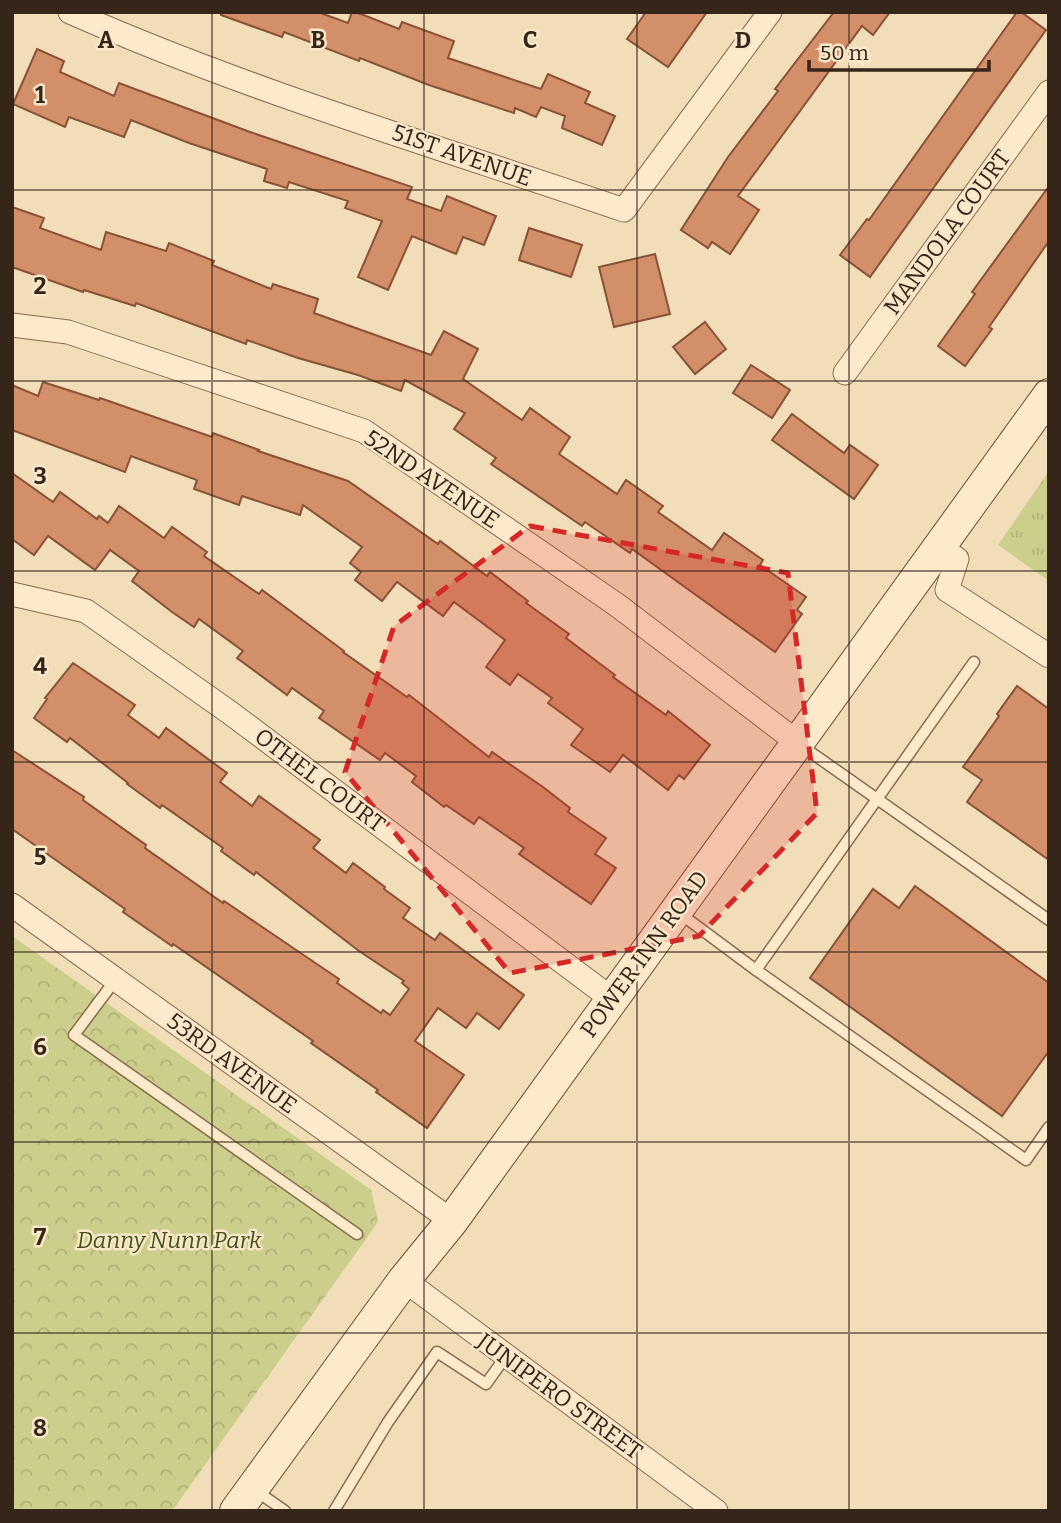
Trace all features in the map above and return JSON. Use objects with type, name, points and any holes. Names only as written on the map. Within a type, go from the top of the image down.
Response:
[{"type":"main road","name":"POWER INN ROAD","points":[[244,1499],[404,1280],[452,1221],[1049,395]]},
{"type":"street","name":"51ST AVENUE","points":[[70,12],[136,41],[227,75],[624,209],[770,12]]},
{"type":"street","name":"MANDOLA COURT","points":[[845,373],[1049,92]]},
{"type":"street","name":"52ND AVENUE","points":[[12,325],[68,332],[364,431],[617,605],[797,743]]},
{"type":"street","points":[[939,546],[957,559],[947,590],[1049,656]]},
{"type":"street","name":"OTHEL COURT","points":[[12,594],[86,611],[229,712],[612,999]]},
{"type":"street","name":"53RD AVENUE","points":[[12,905],[452,1221]]},
{"type":"street","name":"JUNIPERO STREET","points":[[404,1280],[716,1511]]},
{"type":"lane","points":[[756,970],[974,662]]},
{"type":"lane","points":[[797,743],[1049,920]]},
{"type":"lane","points":[[676,911],[1026,1160],[1049,1127]]},
{"type":"lane","points":[[116,979],[74,1035],[357,1234]]},
{"type":"lane","points":[[334,1511],[388,1422],[437,1352],[486,1384],[506,1356]]},
{"type":"lane","points":[[244,1499],[285,1511]]},
{"type":"highlighted area","points":[[530,526],[788,573],[817,813],[699,936],[510,973],[345,772],[394,626]]},
{"type":"green space","points":[[1049,471],[1049,581],[998,545]]},
{"type":"green space","name":"Danny Nunn Park","points":[[12,936],[371,1190],[378,1222],[172,1511],[12,1511]]},
{"type":"building","points":[[221,12],[318,12],[348,23],[352,12],[356,12],[399,29],[402,22],[454,41],[448,58],[541,89],[548,74],[590,92],[585,103],[615,116],[602,145],[562,128],[565,116],[541,107],[536,117],[515,108],[514,113],[429,85],[360,58],[359,61],[284,32],[282,37],[221,15]]},
{"type":"building","points":[[646,12],[707,12],[668,67],[627,39]]},
{"type":"building","points":[[834,12],[890,12],[873,35],[862,26],[738,196],[759,210],[730,254],[712,242],[708,248],[681,230],[728,157],[778,91],[775,89]]},
{"type":"building","points":[[1017,12],[1021,12],[1046,30],[870,277],[840,255],[867,219],[869,220]]},
{"type":"building","points":[[37,49],[64,61],[60,72],[114,96],[119,83],[250,132],[412,187],[407,199],[441,211],[447,196],[496,216],[484,245],[463,237],[456,254],[412,236],[388,290],[358,277],[382,221],[345,208],[348,201],[289,182],[287,188],[264,181],[267,169],[131,120],[124,137],[69,117],[65,127],[13,104]]},
{"type":"building","points":[[1049,186],[1049,241],[965,366],[938,346],[975,294],[972,292]]},
{"type":"building","points":[[12,207],[44,218],[40,228],[101,250],[106,232],[166,251],[169,243],[214,261],[212,265],[271,289],[273,284],[318,299],[314,313],[431,355],[444,331],[478,349],[463,379],[522,420],[530,408],[570,437],[559,454],[617,494],[626,480],[663,506],[658,512],[712,550],[724,533],[763,560],[760,565],[806,597],[797,610],[802,614],[775,652],[632,549],[630,553],[585,522],[582,526],[491,464],[496,458],[454,429],[465,413],[405,380],[401,391],[247,340],[246,344],[136,303],[135,306],[84,290],[83,292],[12,267]]},
{"type":"building","points":[[529,228],[582,245],[571,277],[519,260]]},
{"type":"building","points":[[655,254],[670,314],[614,327],[599,267]]},
{"type":"building","points":[[705,322],[726,349],[695,374],[673,347]]},
{"type":"building","points":[[751,365],[790,390],[772,418],[733,393]]},
{"type":"building","points":[[43,382],[99,400],[100,398],[212,437],[213,433],[348,481],[438,544],[440,541],[487,576],[490,572],[528,601],[526,603],[569,634],[566,638],[615,675],[613,677],[666,715],[668,711],[710,745],[684,779],[679,775],[668,790],[623,755],[610,772],[571,745],[583,729],[548,703],[552,698],[518,674],[510,685],[486,667],[505,640],[454,602],[443,616],[397,582],[382,601],[355,580],[361,572],[350,563],[362,547],[303,505],[300,515],[242,496],[239,505],[194,489],[197,480],[131,456],[125,472],[12,430],[12,385],[38,396]]},
{"type":"building","points":[[792,414],[844,453],[850,445],[878,465],[854,499],[772,440]]},
{"type":"building","points":[[12,473],[53,502],[60,492],[97,519],[99,516],[108,523],[119,506],[164,538],[172,527],[207,552],[204,556],[259,594],[262,590],[343,652],[407,697],[409,695],[489,757],[492,752],[543,787],[570,808],[568,812],[606,838],[595,854],[616,868],[591,904],[519,854],[524,848],[479,817],[474,824],[446,805],[444,807],[412,782],[416,776],[385,753],[380,760],[319,718],[324,711],[292,688],[287,695],[237,658],[243,651],[199,619],[194,627],[172,612],[132,581],[139,571],[110,550],[95,570],[48,536],[34,555],[12,539]]},
{"type":"building","points":[[73,663],[135,705],[128,715],[159,738],[166,728],[227,773],[220,782],[252,806],[259,796],[320,840],[313,848],[346,873],[353,863],[385,887],[384,889],[410,908],[403,918],[435,940],[440,933],[524,995],[499,1029],[477,1013],[466,1028],[438,1008],[415,1041],[464,1075],[427,1128],[311,1043],[313,1041],[123,912],[125,909],[12,829],[12,750],[84,797],[83,800],[146,845],[145,848],[339,979],[337,983],[381,1013],[383,1010],[390,1015],[409,989],[402,983],[404,981],[359,951],[256,872],[254,875],[221,851],[223,848],[162,805],[160,808],[70,738],[67,742],[34,718],[47,699],[45,698]]},
{"type":"building","points":[[1017,686],[1049,709],[1049,860],[967,802],[982,780],[963,767]]},
{"type":"building","points":[[915,886],[1049,983],[1049,1051],[1002,1116],[810,978],[873,889],[899,908]]}]
